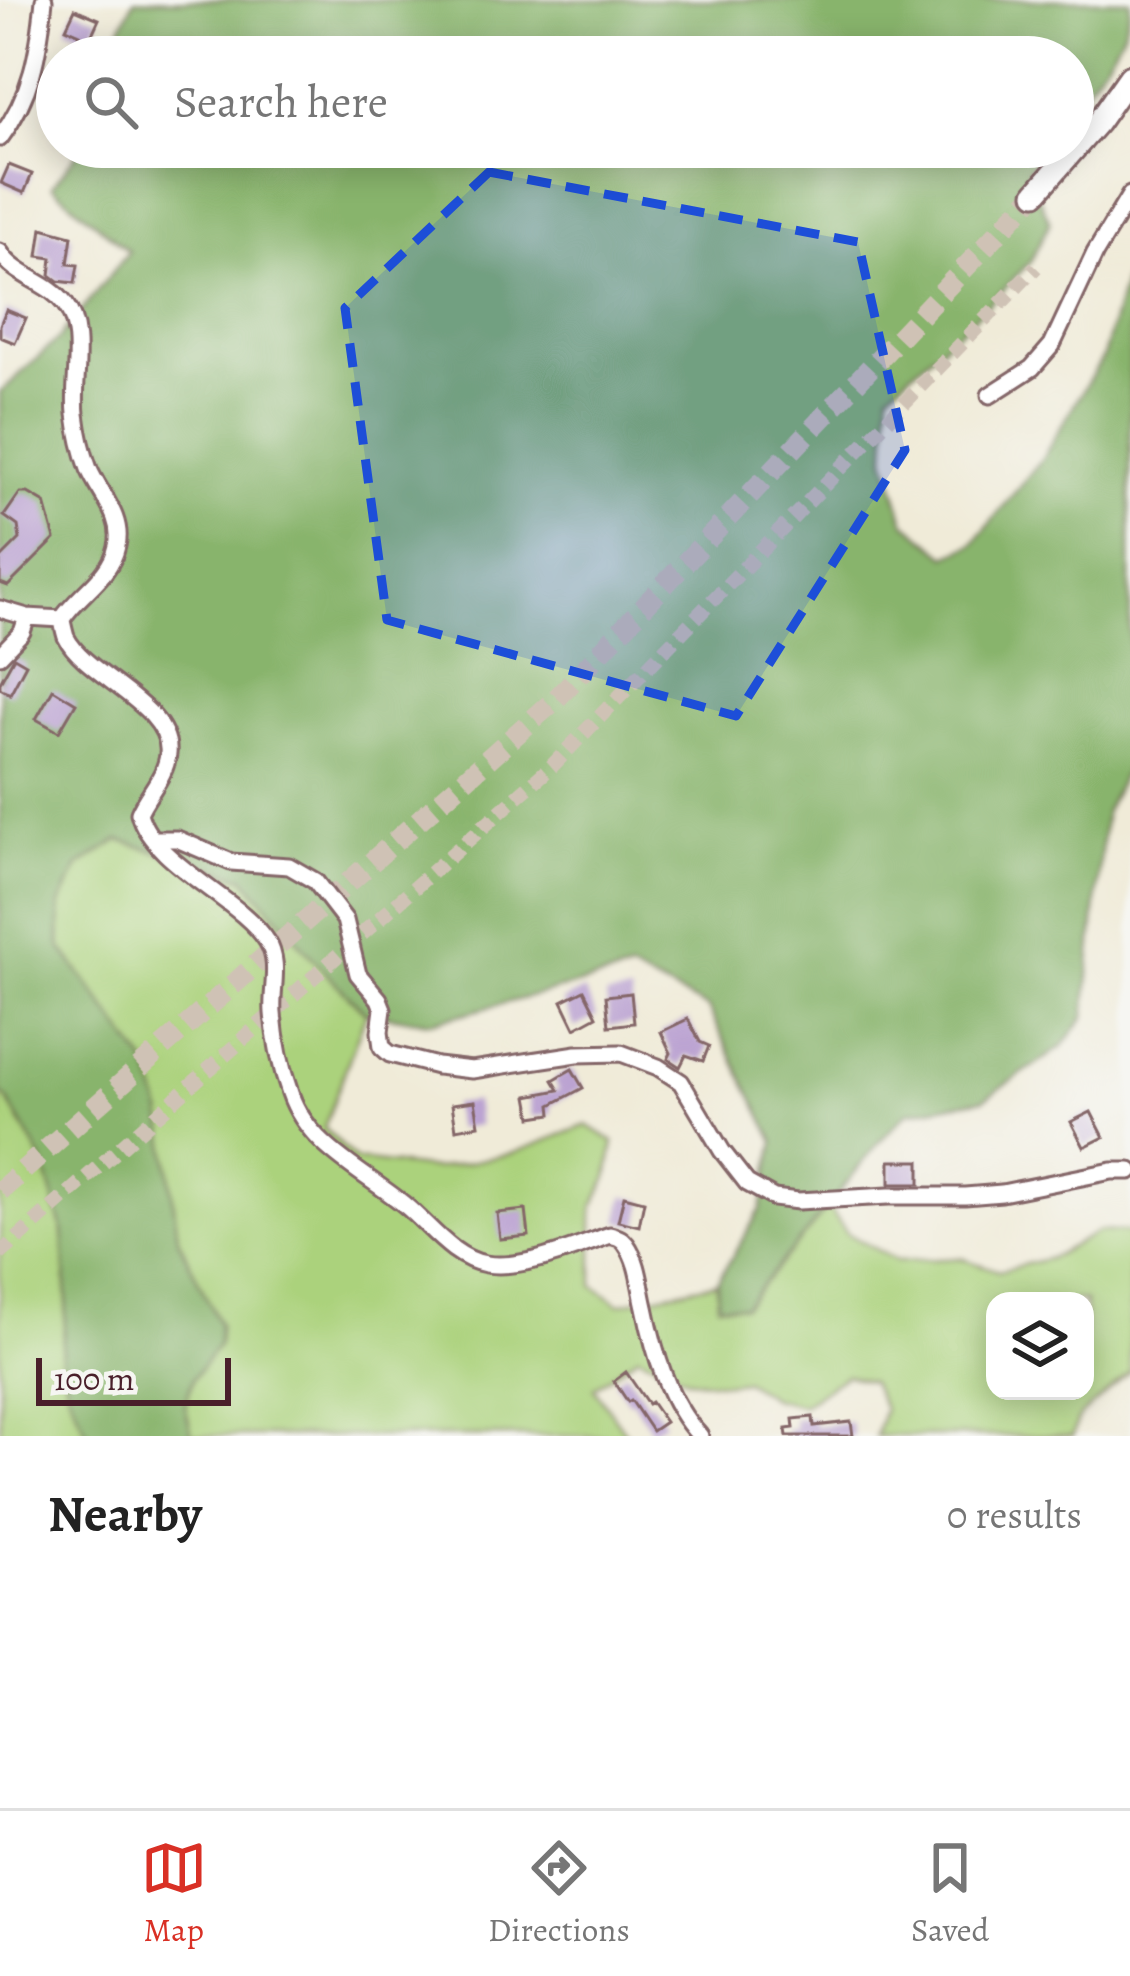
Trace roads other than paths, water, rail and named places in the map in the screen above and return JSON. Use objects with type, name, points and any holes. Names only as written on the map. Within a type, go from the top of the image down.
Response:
[{"type":"highway","points":[[1094,125],[1130,76]]},
{"type":"highway","points":[[1036,193],[1057,168]]},
{"type":"street","points":[[41,36],[44,0]]},
{"type":"street","points":[[0,138],[16,117],[36,60]]},
{"type":"street","points":[[990,395],[1032,368],[1052,346],[1095,253],[1130,195]]},
{"type":"street","points":[[0,252],[50,290],[72,318],[76,415],[89,469],[109,500],[118,533],[110,563],[62,619],[67,638],[79,654],[155,719],[165,736],[168,754],[140,819],[154,839],[267,941],[275,970],[274,1033],[299,1114],[323,1142],[402,1202],[457,1252],[486,1264],[520,1263],[610,1235],[618,1237],[635,1263],[651,1338],[670,1389],[700,1436]]},
{"type":"street","points":[[0,609],[62,619]]},
{"type":"street","points":[[0,655],[22,632],[27,617]]},
{"type":"street","points":[[154,839],[177,839],[231,862],[289,866],[315,881],[345,920],[358,974],[383,1009],[382,1047],[390,1054],[472,1070],[578,1054],[621,1053],[658,1066],[681,1082],[747,1183],[774,1198],[964,1196],[1130,1171]]},
{"type":"tunnel","points":[[0,1191],[556,699],[1036,193]]},
{"type":"tunnel","points":[[0,1254],[552,766],[1036,267]]}]
